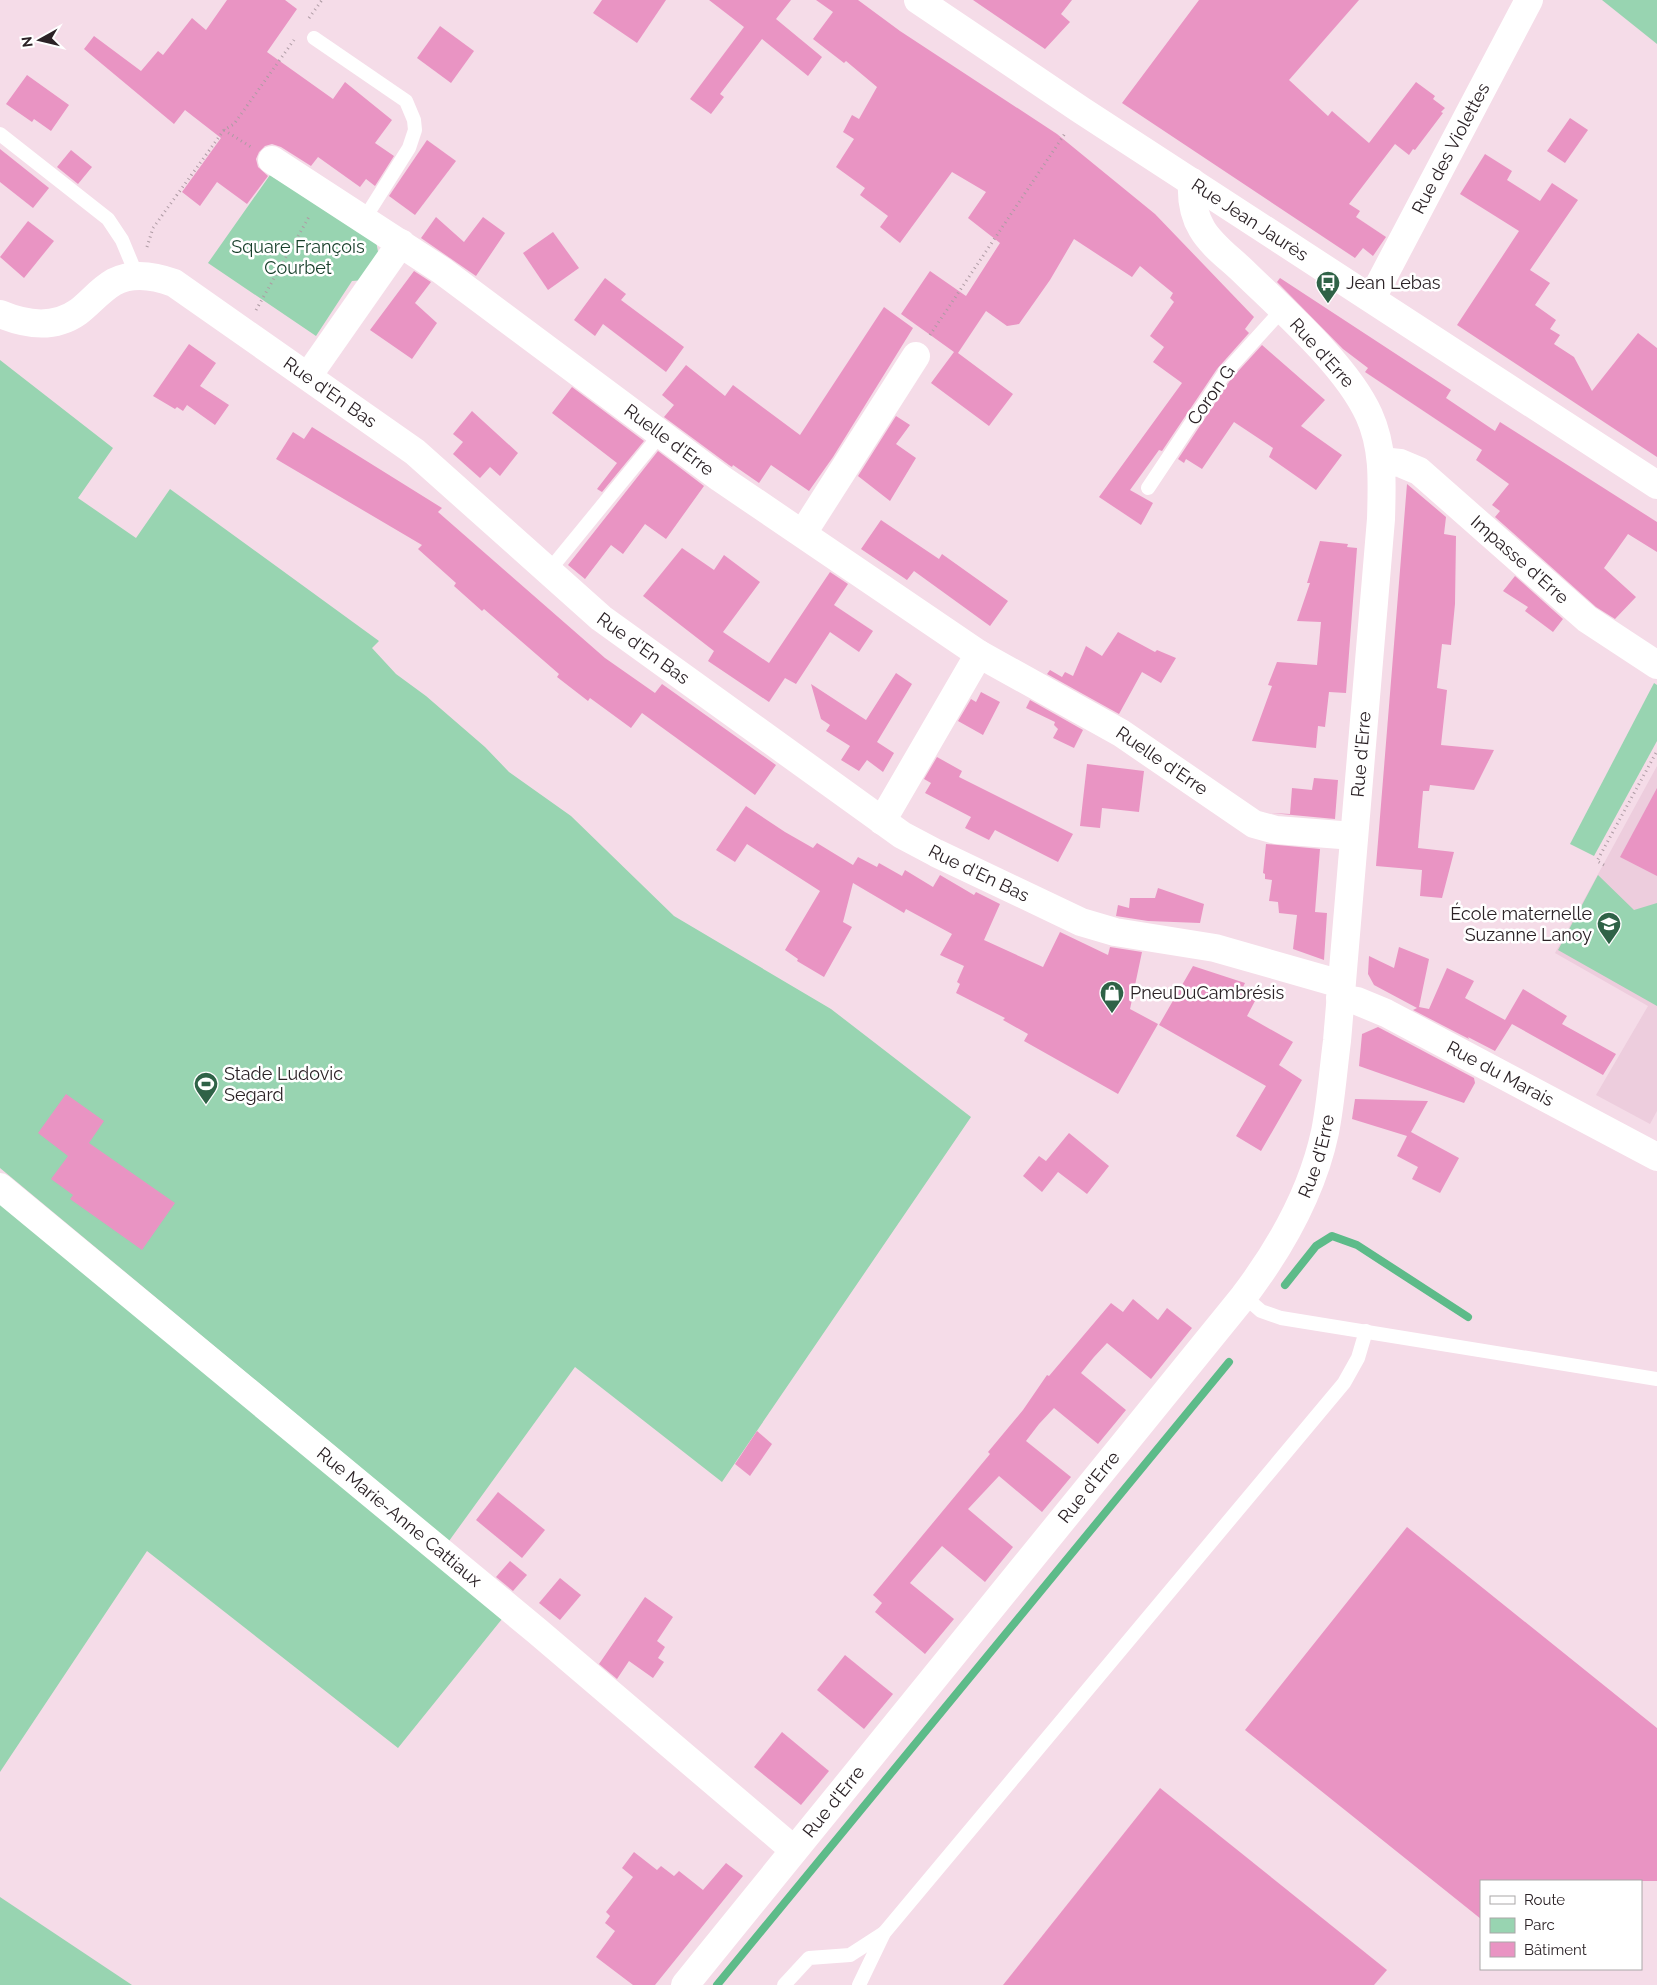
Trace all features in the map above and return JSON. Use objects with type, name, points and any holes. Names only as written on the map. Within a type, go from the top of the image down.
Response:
[{"type":"street","name":"Rue Jean Jaurès","points":[[918,0],[1081,110],[1657,485]]},
{"type":"street","name":"Rue des Violettes","points":[[1372,298],[1530,0]]},
{"type":"street","name":"Ruelle d'Erre","points":[[272,160],[441,270],[720,478],[979,654],[1121,733],[1254,824],[1276,830],[1354,836]]},
{"type":"street","name":"Rue d'Erre","points":[[685,1985],[1244,1296],[1260,1274],[1294,1218],[1318,1156],[1330,1104],[1341,991],[1381,519],[1381,461],[1376,432],[1362,402],[1341,372],[1204,232],[1193,208],[1192,182]]},
{"type":"street","points":[[308,376],[401,243]]},
{"type":"street","name":"Rue d'En Bas","points":[[0,314],[26,323],[53,323],[77,313],[114,282],[138,276],[150,276],[174,283],[244,330],[415,452],[447,479],[547,573],[616,630],[882,821],[936,853],[1081,922],[1116,932],[1215,948],[1341,991]]},
{"type":"street","points":[[803,533],[916,356]]},
{"type":"street","name":"Impasse d'Erre","points":[[1381,461],[1400,463],[1419,472],[1587,619],[1657,665]]},
{"type":"street","points":[[882,821],[979,654]]},
{"type":"street","name":"Rue du Marais","points":[[1341,991],[1657,1157]]},
{"type":"street","name":"Rue Marie-Anne Cattiaux","points":[[0,1187],[529,1624],[794,1850]]},
{"type":"lane","points":[[314,38],[406,101],[414,120],[415,130],[409,148],[363,220]]},
{"type":"lane","points":[[0,134],[108,219],[122,240],[138,276]]},
{"type":"lane","name":"Coron G","points":[[1148,488],[1229,368],[1282,310]]},
{"type":"lane","points":[[547,573],[660,435]]},
{"type":"lane","points":[[1244,1296],[1270,1315],[1657,1379]]},
{"type":"lane","points":[[859,1985],[884,1933],[1344,1383],[1358,1358],[1366,1331]]},
{"type":"lane","points":[[784,1985],[809,1958],[850,1954],[884,1933]]},
{"type":"path","points":[[306,22],[322,0]]},
{"type":"path","points":[[138,276],[152,228],[224,130],[234,124],[296,38]]},
{"type":"path","points":[[916,356],[1081,110]]},
{"type":"path","points":[[244,330],[322,194]]},
{"type":"path","points":[[1604,866],[1597,861],[1657,751]]},
{"type":"shaded area","name":"École maternelle Suzanne Lanoy","points":[[1657,766],[1657,1111],[1650,1124],[1596,1095],[1648,1006],[1555,953]]},
{"type":"green space","points":[[1602,0],[1657,0],[1657,44]]},
{"type":"green space","name":"Square François Courbet","points":[[270,175],[376,241],[379,257],[364,280],[352,281],[316,336],[208,263]]},
{"type":"green space","points":[[0,360],[113,448],[78,498],[136,538],[170,489],[379,641],[372,648],[396,674],[426,696],[485,747],[509,772],[571,816],[674,916],[831,1009],[971,1117],[722,1482],[575,1367],[449,1541],[0,1168]]},
{"type":"green space","points":[[1654,683],[1657,685],[1657,741],[1594,856],[1570,844]]},
{"type":"green space","points":[[1598,875],[1634,910],[1657,903],[1657,1006],[1558,950]]},
{"type":"green space","points":[[0,1200],[502,1619],[398,1748],[147,1551],[0,1772]]},
{"type":"green space","points":[[0,1897],[132,1985],[0,1985]]},
{"type":"building","points":[[227,0],[285,0],[297,9],[267,52],[333,99],[345,82],[392,120],[375,143],[394,156],[375,186],[366,179],[360,187],[318,157],[311,166],[281,147],[272,144],[265,146],[259,152],[256,159],[258,167],[268,176],[247,204],[217,182],[200,206],[182,192],[221,138],[185,110],[174,124],[84,49],[94,36],[141,71],[158,51],[163,55],[192,18],[206,30]]},
{"type":"building","points":[[602,0],[666,0],[637,43],[593,13]]},
{"type":"building","points":[[709,0],[791,0],[776,19],[822,57],[808,76],[762,39],[720,94],[724,97],[711,114],[690,99],[744,27]]},
{"type":"building","points":[[816,0],[858,0],[900,31],[1057,134],[1155,214],[1254,317],[1245,329],[1249,333],[1217,369],[1162,451],[1159,450],[1130,490],[1153,503],[1141,525],[1099,497],[1182,383],[1153,362],[1164,347],[1150,336],[1174,302],[1170,298],[1173,293],[1140,266],[1132,277],[1074,239],[1050,280],[1019,324],[1007,326],[986,311],[958,353],[1013,394],[989,426],[931,383],[954,352],[901,314],[930,271],[966,296],[1000,243],[968,218],[986,192],[952,172],[900,243],[880,227],[888,216],[860,195],[865,188],[836,167],[854,139],[843,132],[852,115],[859,119],[877,87],[846,61],[844,63],[813,39],[833,12]]},
{"type":"building","points":[[973,0],[1072,0],[1061,14],[1070,22],[1045,49]]},
{"type":"building","points":[[1199,0],[1359,0],[1289,80],[1328,116],[1332,111],[1369,143],[1416,82],[1435,96],[1433,99],[1445,108],[1415,150],[1413,149],[1409,155],[1395,144],[1349,204],[1360,211],[1356,217],[1386,237],[1373,256],[1363,248],[1355,258],[1122,103]]},
{"type":"building","points":[[440,26],[474,51],[451,83],[417,58]]},
{"type":"building","points":[[27,75],[69,105],[51,131],[34,119],[32,122],[6,104]]},
{"type":"building","points":[[1570,118],[1588,130],[1565,163],[1547,151]]},
{"type":"building","points":[[427,140],[456,161],[415,215],[389,196]]},
{"type":"building","points":[[0,149],[49,188],[33,208],[0,182]]},
{"type":"building","points":[[71,150],[92,167],[78,184],[57,167]]},
{"type":"building","points":[[1485,154],[1512,171],[1507,180],[1540,201],[1552,183],[1578,200],[1530,270],[1550,283],[1535,305],[1556,320],[1550,329],[1560,335],[1554,344],[1574,357],[1592,391],[1638,333],[1657,348],[1657,457],[1457,325],[1519,231],[1460,194]]},
{"type":"building","points":[[436,217],[464,242],[483,217],[505,233],[476,276],[421,238]]},
{"type":"building","points":[[28,221],[54,241],[24,278],[0,257]]},
{"type":"building","points":[[553,232],[579,268],[548,290],[523,253]]},
{"type":"building","points":[[414,271],[431,282],[415,303],[437,323],[412,359],[370,330]]},
{"type":"building","points":[[605,278],[626,294],[621,300],[684,347],[666,372],[603,324],[595,336],[574,320]]},
{"type":"building","points":[[1280,278],[1451,390],[1446,398],[1495,431],[1500,422],[1657,522],[1657,552],[1628,534],[1604,568],[1636,597],[1615,619],[1596,607],[1495,517],[1500,511],[1492,505],[1509,484],[1476,460],[1482,450],[1365,372],[1368,368],[1343,349],[1277,282]]},
{"type":"building","points":[[884,307],[913,328],[833,457],[809,491],[771,465],[759,483],[733,465],[732,467],[729,465],[664,417],[674,405],[662,395],[686,365],[725,396],[733,385],[800,435]]},
{"type":"building","points":[[189,344],[216,363],[200,386],[229,405],[215,425],[187,405],[183,411],[177,407],[175,409],[153,396]]},
{"type":"building","points":[[1262,345],[1325,400],[1301,426],[1342,455],[1316,490],[1269,457],[1273,448],[1234,422],[1202,469],[1186,459],[1184,463],[1178,459],[1231,379]]},
{"type":"building","points":[[572,387],[644,441],[602,492],[597,489],[617,463],[552,413]]},
{"type":"building","points":[[472,411],[518,453],[500,476],[490,467],[480,478],[453,454],[463,442],[453,434]]},
{"type":"building","points":[[896,416],[910,425],[896,444],[916,458],[890,501],[858,476]]},
{"type":"building","points":[[312,427],[442,508],[438,512],[605,658],[655,693],[662,684],[776,765],[755,795],[642,713],[631,728],[590,698],[588,701],[557,677],[559,674],[484,609],[482,611],[454,586],[456,583],[418,549],[422,545],[276,459],[293,432],[304,439]]},
{"type":"building","points":[[658,451],[704,486],[666,539],[645,524],[623,554],[611,545],[585,579],[568,565]]},
{"type":"building","points":[[1407,484],[1446,517],[1444,534],[1456,536],[1455,604],[1451,645],[1442,644],[1437,688],[1447,690],[1441,745],[1494,750],[1474,790],[1430,785],[1429,791],[1423,791],[1418,848],[1454,852],[1442,898],[1420,896],[1422,870],[1376,866]]},
{"type":"building","points":[[881,520],[939,559],[942,554],[1008,601],[990,626],[914,571],[907,580],[861,549]]},
{"type":"building","points":[[1320,541],[1348,544],[1347,547],[1357,548],[1346,693],[1329,692],[1325,727],[1318,726],[1316,748],[1252,741],[1272,686],[1268,685],[1277,662],[1317,665],[1321,622],[1297,621],[1310,583],[1307,583]]},
{"type":"building","points":[[682,548],[714,570],[724,555],[760,582],[723,632],[769,663],[830,572],[848,584],[834,605],[873,631],[859,652],[830,632],[796,684],[785,678],[769,702],[708,661],[714,651],[643,596]]},
{"type":"building","points":[[1515,576],[1563,619],[1553,632],[1525,611],[1528,607],[1503,591]]},
{"type":"building","points":[[1118,632],[1155,652],[1157,650],[1176,658],[1161,683],[1142,672],[1119,714],[1047,674],[1050,670],[1062,677],[1065,672],[1073,676],[1086,646],[1102,656]]},
{"type":"building","points":[[896,673],[912,684],[877,742],[894,753],[883,772],[867,760],[859,771],[841,760],[850,746],[826,731],[830,725],[821,719],[811,684],[866,720]]},
{"type":"building","points":[[981,692],[1000,702],[983,735],[958,721],[971,699],[976,702]]},
{"type":"building","points":[[1030,700],[1083,730],[1074,748],[1053,738],[1058,729],[1054,725],[1055,722],[1026,708]]},
{"type":"building","points":[[937,757],[962,771],[959,777],[1073,834],[1058,862],[995,830],[989,840],[965,828],[971,817],[925,793],[931,783],[924,779]]},
{"type":"building","points":[[1087,764],[1144,771],[1139,812],[1102,808],[1100,828],[1080,826]]},
{"type":"building","points":[[1314,778],[1338,780],[1335,819],[1271,813],[1290,814],[1292,788],[1312,790]]},
{"type":"building","points":[[1657,788],[1657,876],[1620,857]]},
{"type":"building","points":[[746,806],[813,848],[817,843],[853,865],[858,857],[877,867],[879,863],[902,876],[905,870],[933,887],[940,875],[974,895],[976,892],[1000,904],[984,940],[1043,967],[1060,932],[1108,955],[1110,947],[1142,952],[1130,1009],[1158,1024],[1118,1094],[1024,1041],[1028,1034],[1003,1020],[1005,1018],[956,993],[960,984],[957,982],[964,966],[940,955],[952,934],[906,909],[904,913],[853,883],[843,922],[852,927],[824,977],[797,961],[798,959],[785,950],[820,891],[747,844],[735,862],[716,850]]},
{"type":"building","points":[[1266,844],[1320,849],[1315,912],[1327,913],[1324,960],[1293,949],[1297,915],[1279,913],[1278,902],[1269,901],[1272,880],[1265,879],[1265,874],[1263,873]]},
{"type":"building","points":[[1158,888],[1204,904],[1200,923],[1148,921],[1116,916],[1118,905],[1129,908],[1130,898],[1155,898]]},
{"type":"building","points":[[1399,947],[1429,959],[1419,1007],[1429,1009],[1447,968],[1474,981],[1465,998],[1505,1020],[1523,989],[1567,1016],[1562,1024],[1616,1054],[1603,1075],[1512,1024],[1495,1051],[1468,1037],[1469,1039],[1413,1010],[1417,1008],[1374,985],[1368,974],[1369,956],[1394,968]]},
{"type":"building","points":[[1193,966],[1245,983],[1240,993],[1255,1001],[1247,1016],[1293,1042],[1279,1065],[1302,1080],[1261,1151],[1236,1136],[1266,1086],[1159,1025]]},
{"type":"building","points":[[1378,1027],[1474,1078],[1475,1083],[1464,1103],[1359,1066],[1362,1034]]},
{"type":"building","points":[[66,1094],[104,1121],[89,1143],[175,1203],[142,1250],[70,1199],[73,1195],[51,1179],[68,1156],[38,1133]]},
{"type":"building","points":[[1355,1099],[1428,1101],[1411,1132],[1459,1158],[1440,1193],[1412,1179],[1418,1167],[1397,1156],[1407,1136],[1352,1119]]},
{"type":"building","points":[[1069,1133],[1109,1166],[1087,1194],[1058,1172],[1042,1192],[1023,1176],[1039,1156],[1046,1161]]},
{"type":"building","points":[[1133,1299],[1158,1320],[1167,1308],[1192,1328],[1151,1379],[1107,1343],[1081,1373],[1126,1410],[1098,1444],[1054,1408],[1039,1424],[1026,1441],[1071,1477],[1042,1512],[999,1476],[968,1509],[1013,1547],[985,1582],[942,1546],[910,1583],[954,1619],[925,1654],[875,1612],[882,1603],[873,1595],[990,1454],[988,1452],[1023,1410],[1047,1375],[1049,1376],[1111,1303],[1123,1312]]},
{"type":"building","points":[[757,1431],[772,1444],[750,1476],[735,1464]]},
{"type":"building","points":[[498,1492],[545,1530],[522,1558],[476,1520]]},
{"type":"building","points":[[1407,1527],[1657,1728],[1657,1881],[1480,1880],[1480,1918],[1245,1730]]},
{"type":"building","points":[[510,1561],[527,1575],[513,1591],[496,1577]]},
{"type":"building","points":[[560,1578],[581,1595],[560,1620],[539,1603]]},
{"type":"building","points":[[645,1597],[673,1617],[657,1641],[665,1647],[658,1658],[664,1662],[653,1678],[629,1661],[617,1679],[599,1664]]},
{"type":"building","points":[[845,1655],[893,1694],[864,1729],[817,1690]]},
{"type":"building","points":[[782,1732],[829,1771],[801,1805],[754,1767]]},
{"type":"building","points":[[1160,1788],[1387,1970],[1374,1985],[1003,1985]]},
{"type":"building","points":[[634,1852],[657,1870],[661,1866],[674,1876],[679,1871],[703,1890],[726,1863],[743,1876],[655,1985],[633,1985],[596,1957],[615,1931],[605,1923],[610,1916],[606,1912],[633,1877],[622,1868]]},
{"type":"waterway","points":[[1285,1285],[1316,1246],[1332,1236],[1357,1245],[1468,1317]]},
{"type":"waterway","points":[[717,1985],[1229,1362]]},
{"type":"place","name":"Jean Lebas","points":[[1328,304]]},
{"type":"place","name":"École maternelle Suzanne Lanoy","points":[[1609,945]]},
{"type":"place","name":"PneuDuCambrésis","points":[[1112,1014]]},
{"type":"place","name":"Stade Ludovic Segard","points":[[206,1105]]}]
